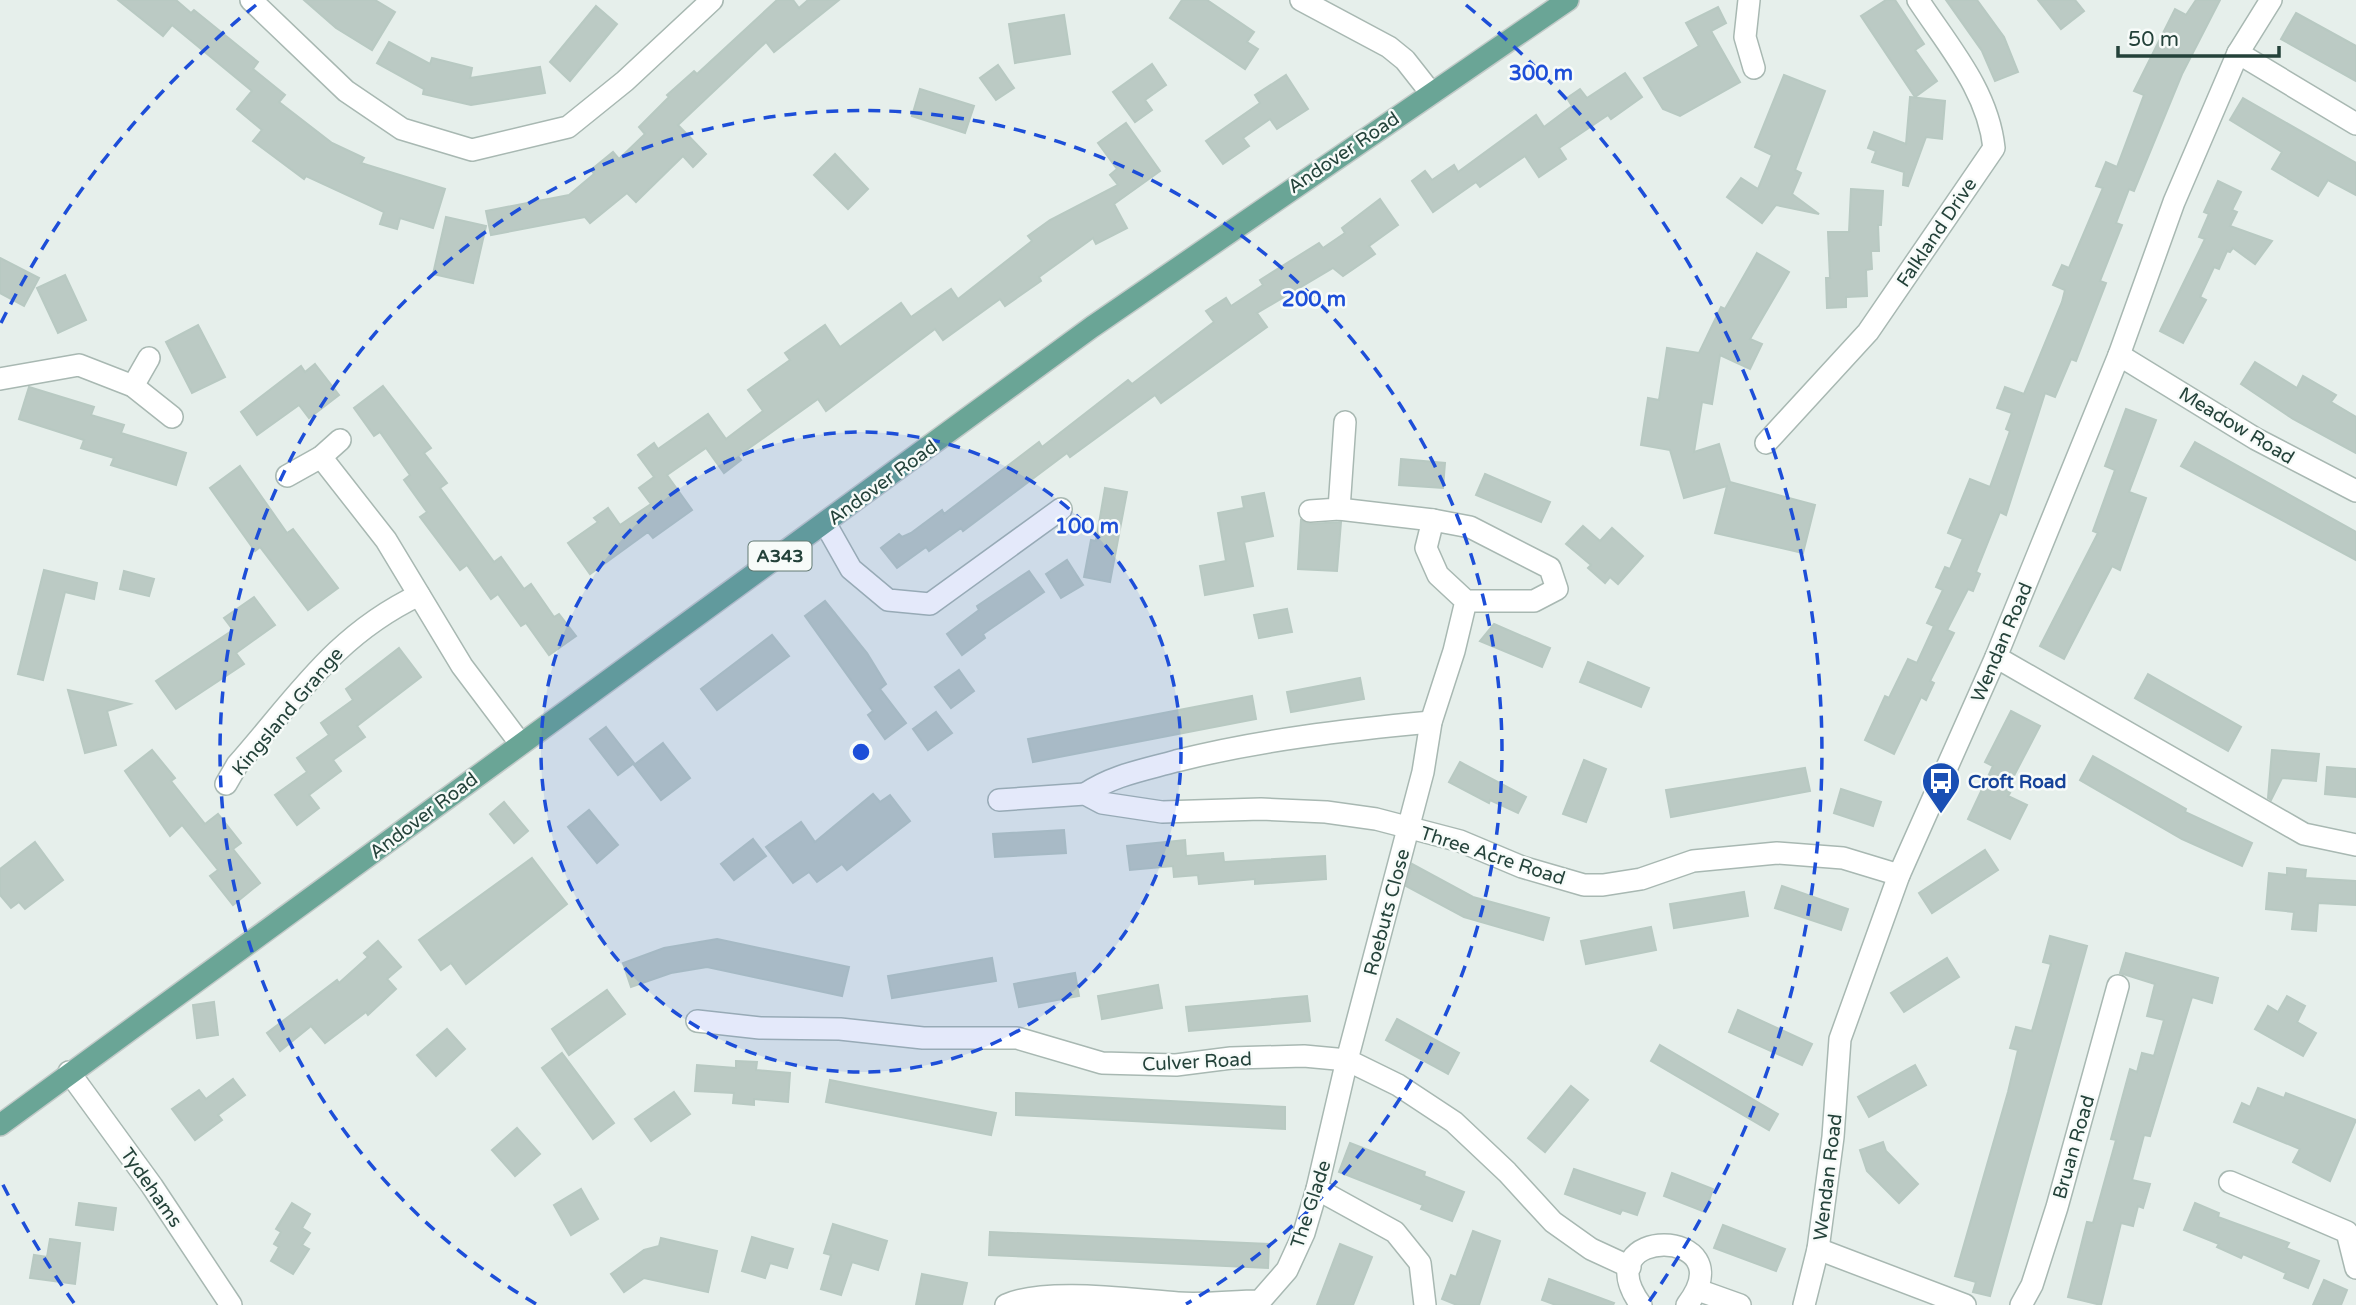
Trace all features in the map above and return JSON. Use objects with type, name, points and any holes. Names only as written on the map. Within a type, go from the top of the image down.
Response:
[{"type":"main road","name":"Andover Road","points":[[0,1125],[1092,327],[1568,0]]},
{"type":"street","points":[[251,0],[346,91],[402,129],[472,150],[568,127],[625,81],[712,0]]},
{"type":"street","points":[[1301,0],[1389,47],[1405,60],[1431,93]]},
{"type":"street","points":[[1749,0],[1745,37],[1754,68]]},
{"type":"street","name":"Falkland Drive","points":[[1766,443],[1868,332],[1994,148],[1991,118],[1975,86],[1918,0]]},
{"type":"street","name":"Wendan Road","points":[[1804,1305],[1818,1249],[1833,1137],[1840,1039],[1899,874],[1996,657],[2119,355],[2174,202],[2238,53],[2271,0]]},
{"type":"street","points":[[2238,53],[2356,124]]},
{"type":"street","name":"Meadow Road","points":[[2119,355],[2256,439],[2356,491]]},
{"type":"street","points":[[132,386],[149,358]]},
{"type":"street","points":[[0,379],[79,365],[132,386],[172,417]]},
{"type":"street","points":[[1339,509],[1345,422]]},
{"type":"street","points":[[287,476],[321,457],[340,440]]},
{"type":"street","points":[[321,457],[386,540],[463,666],[520,743]]},
{"type":"street","points":[[825,523],[851,569],[888,600],[930,604],[1061,509]]},
{"type":"street","points":[[1310,511],[1339,509],[1433,520],[1470,527],[1550,568],[1557,589],[1534,601],[1466,601],[1438,575],[1426,548],[1433,520]]},
{"type":"street","name":"Kingsland Grange","points":[[226,784],[237,765],[326,660],[382,613],[419,595]]},
{"type":"street","name":"Roebuts Close","points":[[1347,1060],[1423,772],[1430,722],[1454,651],[1466,601]]},
{"type":"street","points":[[1996,657],[2304,834],[2356,845]]},
{"type":"street","name":"Three Acre Road","points":[[999,800],[1085,794],[1105,781],[1224,749],[1325,733],[1430,722]]},
{"type":"street","name":"Three Acre Road","points":[[1085,794],[1102,803],[1162,812],[1261,809],[1326,812],[1409,827],[1460,841],[1522,867],[1584,885],[1641,878],[1693,861],[1777,853],[1843,858],[1899,874]]},
{"type":"street","name":"Bruan Road","points":[[2021,1305],[2032,1285],[2057,1207],[2118,986]]},
{"type":"street","name":"Culver Road","points":[[697,1021],[760,1028],[840,1029],[923,1038],[1017,1038],[1102,1063],[1176,1065],[1231,1058],[1304,1056],[1347,1060],[1398,1085],[1454,1122],[1507,1172],[1553,1222],[1591,1249],[1630,1267]]},
{"type":"street","name":"The Glade","points":[[1006,1305],[1065,1296],[1156,1299],[1178,1304],[1260,1301],[1287,1270],[1304,1233],[1347,1060]]},
{"type":"street","name":"Tydehams","points":[[69,1072],[152,1186],[231,1305]]},
{"type":"street","points":[[2230,1182],[2352,1225],[2356,1268]]},
{"type":"street","points":[[1317,1189],[1395,1232],[1420,1263],[1425,1305]]},
{"type":"street","points":[[1641,1305],[1630,1289],[1630,1267],[1640,1251],[1656,1243],[1675,1244],[1691,1254],[1699,1271],[1692,1297],[1740,1305]]},
{"type":"street","points":[[1818,1249],[1965,1305]]},
{"type":"building","points":[[118,0],[176,0],[191,13],[194,10],[258,62],[253,69],[285,95],[279,102],[332,143],[364,158],[361,163],[445,189],[433,228],[400,218],[397,229],[380,224],[384,212],[306,176],[304,179],[253,141],[262,130],[237,109],[252,91],[172,25],[163,36]]},
{"type":"building","points":[[304,0],[375,0],[395,12],[372,50],[336,28]]},
{"type":"building","points":[[777,0],[793,0],[799,8],[808,0],[839,0],[774,52],[766,42],[678,125],[706,154],[693,167],[683,156],[636,202],[627,193],[590,223],[585,217],[491,235],[486,211],[569,195],[594,174],[591,170],[613,152],[619,159],[645,134],[639,127],[669,97],[667,95],[694,71],[697,74]]},
{"type":"building","points":[[1182,0],[1207,0],[1254,32],[1247,42],[1258,49],[1245,69],[1170,18]]},
{"type":"building","points":[[1886,0],[1895,0],[1924,44],[1915,50],[1937,81],[1915,97],[1861,16]]},
{"type":"building","points":[[1946,0],[1977,0],[2004,37],[2018,72],[1995,81],[1982,51]]},
{"type":"building","points":[[2038,0],[2075,0],[2084,11],[2061,29]]},
{"type":"building","points":[[2196,0],[2220,0],[2182,74],[2134,191],[2129,189],[2116,223],[2122,225],[2100,281],[2106,283],[2076,361],[2071,359],[2055,397],[2045,393],[2006,515],[2000,512],[1976,572],[1980,574],[1973,591],[1968,589],[1947,630],[1954,633],[1930,681],[1934,683],[1926,700],[1921,697],[1894,754],[1865,740],[1885,696],[1889,698],[1908,659],[1917,663],[1934,626],[1927,623],[1943,590],[1936,587],[1945,567],[1950,569],[1963,539],[1948,533],[1970,479],[1990,487],[2010,431],[2006,429],[2012,413],[1997,408],[2005,387],[2024,394],[2062,302],[2065,290],[2053,285],[2062,265],[2069,268],[2103,188],[2096,186],[2106,162],[2117,167],[2144,95],[2134,91],[2175,9],[2186,15]]},
{"type":"building","points":[[596,6],[617,24],[570,81],[550,62]]},
{"type":"building","points":[[1718,7],[1726,23],[1711,31],[1740,82],[1680,116],[1663,109],[1644,78],[1699,46],[1686,23]]},
{"type":"building","points":[[2296,13],[2356,46],[2356,81],[2281,39]]},
{"type":"building","points":[[1064,15],[1070,54],[1015,63],[1009,24]]},
{"type":"building","points":[[389,42],[430,64],[432,58],[472,68],[470,78],[540,67],[545,93],[471,105],[423,94],[424,89],[377,63]]},
{"type":"building","points":[[1152,64],[1166,85],[1145,100],[1152,110],[1135,122],[1113,92]]},
{"type":"building","points":[[998,65],[1014,88],[996,100],[980,78]]},
{"type":"building","points":[[1625,73],[1642,97],[1611,119],[1608,115],[1559,148],[1566,159],[1539,177],[1525,156],[1480,187],[1476,182],[1433,212],[1412,181],[1425,171],[1432,180],[1454,165],[1458,172],[1536,115],[1544,127],[1572,106],[1567,98],[1580,89],[1587,98]]},
{"type":"building","points":[[1286,75],[1308,109],[1277,129],[1270,119],[1243,138],[1249,146],[1223,164],[1206,141],[1260,103],[1255,95]]},
{"type":"building","points":[[1784,75],[1825,91],[1795,170],[1801,173],[1792,194],[1819,214],[1776,205],[1762,223],[1727,197],[1741,178],[1758,189],[1772,155],[1755,147]]},
{"type":"building","points":[[920,89],[974,106],[965,133],[912,116]]},
{"type":"building","points":[[1910,97],[1945,101],[1942,139],[1926,137],[1908,186],[1903,185],[1904,172],[1872,162],[1876,151],[1868,148],[1874,132],[1906,144]]},
{"type":"building","points":[[2243,98],[2356,163],[2356,195],[2328,180],[2318,196],[2272,169],[2282,152],[2230,120]]},
{"type":"building","points":[[1126,123],[1160,171],[1114,204],[1127,228],[1096,244],[1093,238],[1039,277],[1041,281],[1005,306],[1000,299],[943,340],[935,329],[826,411],[818,399],[738,456],[741,460],[724,473],[706,448],[667,475],[692,510],[653,538],[648,532],[590,574],[568,543],[598,522],[594,518],[608,508],[620,525],[651,504],[639,488],[654,477],[638,455],[654,443],[658,449],[708,414],[726,439],[763,411],[748,390],[790,360],[785,353],[825,325],[840,347],[901,303],[911,317],[951,289],[958,299],[1032,241],[1028,236],[1050,220],[1118,185],[1110,175],[1117,169],[1098,143]]},
{"type":"building","points":[[835,154],[868,189],[848,209],[814,175]]},
{"type":"building","points":[[2218,181],[2241,192],[2232,210],[2237,212],[2230,226],[2272,241],[2255,264],[2233,248],[2230,252],[2227,251],[2219,269],[2214,267],[2200,297],[2206,300],[2183,343],[2160,331],[2205,239],[2199,237],[2209,214],[2204,212]]},
{"type":"building","points":[[1851,189],[1883,191],[1881,225],[1878,225],[1879,251],[1871,251],[1872,269],[1866,270],[1867,296],[1846,297],[1846,307],[1827,308],[1826,278],[1830,278],[1828,232],[1849,232]]},
{"type":"building","points":[[1380,199],[1398,225],[1369,246],[1375,254],[1343,276],[1333,268],[1257,313],[1267,327],[1161,403],[1155,395],[1070,457],[1067,453],[963,531],[961,528],[929,551],[926,547],[897,568],[881,548],[899,534],[902,537],[911,533],[942,510],[944,514],[1039,442],[1042,447],[1128,380],[1132,384],[1214,322],[1206,311],[1226,298],[1231,306],[1263,285],[1260,280],[1319,243],[1323,248],[1345,233],[1342,228]]},
{"type":"building","points":[[446,217],[486,226],[473,283],[433,274]]},
{"type":"building","points":[[1757,253],[1789,272],[1750,339],[1762,344],[1750,369],[1720,355],[1712,404],[1702,402],[1694,452],[1719,444],[1730,482],[1815,505],[1803,553],[1715,533],[1727,486],[1684,498],[1670,450],[1641,445],[1648,398],[1659,400],[1667,348],[1699,353],[1721,307],[1725,309]]},
{"type":"building","points":[[0,258],[39,278],[24,306],[0,293]]},
{"type":"building","points":[[65,275],[86,320],[58,333],[37,288]]},
{"type":"building","points":[[198,325],[225,377],[192,393],[166,342]]},
{"type":"building","points":[[2255,362],[2297,388],[2303,376],[2336,395],[2331,402],[2356,417],[2356,453],[2293,419],[2241,384]]},
{"type":"building","points":[[315,364],[339,395],[309,418],[299,405],[257,435],[241,412],[301,366],[305,372]]},
{"type":"building","points":[[383,386],[431,448],[424,453],[447,483],[440,488],[494,562],[501,557],[524,589],[531,584],[554,617],[559,614],[576,636],[549,655],[526,623],[521,626],[498,594],[491,599],[467,565],[460,570],[420,517],[427,512],[404,480],[410,475],[380,432],[374,436],[354,408]]},
{"type":"building","points":[[29,387],[94,407],[91,415],[124,425],[121,433],[186,453],[176,485],[111,465],[114,458],[81,448],[84,440],[19,419]]},
{"type":"building","points":[[2126,409],[2156,420],[2129,492],[2146,498],[2120,570],[2112,566],[2064,659],[2040,646],[2098,533],[2093,531],[2115,470],[2105,466]]},
{"type":"building","points":[[2195,442],[2356,532],[2356,560],[2181,466]]},
{"type":"building","points":[[1401,459],[1445,463],[1443,488],[1399,485]]},
{"type":"building","points":[[240,466],[287,533],[293,529],[338,588],[308,610],[260,547],[255,551],[210,488]]},
{"type":"building","points":[[1485,474],[1550,502],[1541,522],[1476,495]]},
{"type":"building","points":[[1105,488],[1127,492],[1110,582],[1084,577],[1091,540],[1096,541]]},
{"type":"building","points":[[1264,493],[1273,536],[1244,542],[1253,586],[1205,595],[1200,566],[1226,561],[1218,513],[1244,508],[1242,497]]},
{"type":"building","points":[[1301,520],[1310,524],[1341,522],[1337,571],[1298,569]]},
{"type":"building","points":[[1583,526],[1600,541],[1612,528],[1643,556],[1618,584],[1610,577],[1605,583],[1588,568],[1591,565],[1566,544]]},
{"type":"building","points":[[1067,560],[1083,585],[1061,598],[1046,574]]},
{"type":"building","points":[[44,570],[97,583],[94,599],[65,592],[43,680],[18,674]]},
{"type":"building","points":[[124,571],[154,579],[149,596],[120,589]]},
{"type":"building","points":[[1029,571],[1044,592],[983,634],[985,638],[962,655],[947,634],[979,610],[977,606]]},
{"type":"building","points":[[254,597],[275,625],[236,653],[244,664],[176,709],[156,681],[233,630],[224,618]]},
{"type":"building","points":[[825,601],[867,653],[886,684],[880,689],[906,723],[885,739],[868,715],[873,711],[805,616]]},
{"type":"building","points":[[1287,609],[1292,632],[1259,638],[1254,615]]},
{"type":"building","points":[[1494,624],[1550,648],[1542,667],[1480,641]]},
{"type":"building","points":[[772,635],[789,656],[717,710],[701,689]]},
{"type":"building","points":[[399,648],[421,677],[357,726],[365,737],[333,760],[341,771],[309,795],[319,808],[297,825],[275,795],[307,772],[297,758],[329,735],[321,723],[353,700],[346,689]]},
{"type":"building","points":[[1588,662],[1649,688],[1641,707],[1580,682]]},
{"type":"building","points":[[959,670],[974,691],[951,708],[935,687]]},
{"type":"building","points":[[2148,674],[2241,727],[2228,751],[2135,698]]},
{"type":"building","points":[[1360,678],[1364,699],[1291,712],[1287,692]]},
{"type":"building","points":[[68,690],[130,704],[107,711],[116,745],[85,753]]},
{"type":"building","points":[[1252,696],[1256,719],[1033,762],[1028,739]]},
{"type":"building","points":[[2011,711],[2040,726],[2006,791],[2010,793],[2008,796],[2027,805],[2010,839],[1968,819],[1993,766],[1985,762]]},
{"type":"building","points":[[936,712],[952,733],[928,750],[913,729]]},
{"type":"building","points":[[606,727],[634,763],[618,775],[590,739]]},
{"type":"building","points":[[663,743],[690,778],[661,800],[634,765]]},
{"type":"building","points":[[152,750],[175,778],[171,781],[205,824],[218,814],[241,843],[233,849],[260,883],[233,905],[210,876],[218,870],[182,825],[170,836],[125,771]]},
{"type":"building","points":[[2272,750],[2319,754],[2316,781],[2282,778],[2271,800],[2268,798]]},
{"type":"building","points":[[2093,756],[2186,809],[2185,812],[2252,843],[2242,866],[2182,839],[2080,780]]},
{"type":"building","points":[[1584,760],[1606,769],[1586,822],[1563,814]]},
{"type":"building","points":[[1460,762],[1526,797],[1518,813],[1490,800],[1489,803],[1449,782]]},
{"type":"building","points":[[2327,767],[2356,769],[2356,797],[2325,794]]},
{"type":"building","points":[[1805,768],[1810,791],[1671,817],[1666,790]]},
{"type":"building","points":[[1841,789],[1881,802],[1873,826],[1834,813]]},
{"type":"building","points":[[873,794],[880,802],[890,795],[910,821],[847,870],[842,864],[817,882],[809,872],[793,883],[766,847],[801,822],[815,842]]},
{"type":"building","points":[[504,802],[528,831],[514,843],[490,814]]},
{"type":"building","points":[[589,810],[618,845],[597,863],[568,827]]},
{"type":"building","points":[[1064,830],[1066,853],[995,857],[993,834]]},
{"type":"building","points":[[753,839],[766,856],[734,880],[721,864]]},
{"type":"building","points":[[1185,840],[1186,856],[1223,853],[1224,862],[1325,856],[1326,879],[1255,884],[1255,879],[1199,884],[1198,875],[1174,877],[1173,866],[1130,870],[1127,846]]},
{"type":"building","points":[[35,842],[63,880],[25,909],[19,902],[11,908],[0,895],[0,869]]},
{"type":"building","points":[[1985,850],[1998,870],[1932,913],[1919,893]]},
{"type":"building","points":[[532,858],[567,904],[466,984],[451,963],[441,970],[419,940]]},
{"type":"building","points":[[1412,864],[1473,897],[1549,918],[1543,940],[1464,917],[1406,886]]},
{"type":"building","points":[[2287,868],[2306,870],[2305,878],[2356,881],[2356,905],[2318,903],[2316,931],[2292,929],[2294,912],[2266,909],[2269,873],[2287,875]]},
{"type":"building","points":[[1782,886],[1848,909],[1841,930],[1775,908]]},
{"type":"building","points":[[1744,892],[1748,916],[1674,928],[1670,904]]},
{"type":"building","points":[[1651,927],[1656,950],[1586,964],[1581,941]]},
{"type":"building","points":[[2050,936],[2087,946],[1990,1296],[1973,1292],[1976,1282],[1955,1276],[2008,1092],[2018,1050],[2010,1048],[2016,1027],[2032,1031],[2051,964],[2043,962]]},
{"type":"building","points":[[717,939],[849,967],[842,996],[707,967],[671,973],[631,987],[623,963],[664,948]]},
{"type":"building","points":[[378,941],[401,967],[387,979],[396,989],[368,1015],[366,1012],[325,1043],[311,1026],[280,1051],[267,1033],[337,980],[339,983],[368,957],[364,953]]},
{"type":"building","points":[[2126,953],[2218,978],[2212,1003],[2192,997],[2150,1136],[2144,1135],[2132,1180],[2150,1184],[2143,1208],[2138,1206],[2133,1226],[2121,1223],[2101,1305],[2068,1297],[2087,1222],[2093,1223],[2116,1140],[2111,1139],[2130,1069],[2137,1072],[2142,1053],[2154,1056],[2164,1020],[2147,1016],[2155,984],[2120,973]]},
{"type":"building","points":[[992,958],[996,981],[892,998],[888,976]]},
{"type":"building","points":[[1947,958],[1959,977],[1904,1012],[1891,993]]},
{"type":"building","points":[[1075,973],[1079,996],[1019,1007],[1014,984]]},
{"type":"building","points":[[1158,985],[1162,1008],[1102,1019],[1098,996]]},
{"type":"building","points":[[607,990],[625,1014],[569,1055],[552,1029]]},
{"type":"building","points":[[1307,996],[1310,1021],[1189,1031],[1186,1007]]},
{"type":"building","points":[[2287,996],[2305,1006],[2297,1022],[2316,1033],[2303,1056],[2255,1029],[2268,1006],[2278,1012]]},
{"type":"building","points":[[214,1002],[218,1035],[197,1038],[193,1005]]},
{"type":"building","points":[[1738,1010],[1812,1044],[1802,1065],[1729,1032]]},
{"type":"building","points":[[1397,1019],[1459,1053],[1448,1074],[1386,1040]]},
{"type":"building","points":[[447,1029],[465,1049],[436,1076],[417,1055]]},
{"type":"building","points":[[1660,1045],[1778,1114],[1769,1130],[1651,1061]]},
{"type":"building","points":[[562,1053],[614,1123],[593,1139],[542,1068]]},
{"type":"building","points":[[736,1061],[757,1062],[756,1070],[790,1073],[788,1102],[754,1099],[754,1105],[733,1103],[734,1093],[695,1091],[697,1065],[736,1068]]},
{"type":"building","points":[[1915,1065],[1926,1085],[1869,1117],[1858,1097]]},
{"type":"building","points":[[233,1079],[245,1095],[218,1115],[222,1120],[195,1140],[172,1109],[199,1090],[206,1099]]},
{"type":"building","points":[[830,1080],[996,1113],[991,1135],[826,1102]]},
{"type":"building","points":[[1571,1086],[1588,1100],[1545,1152],[1528,1138]]},
{"type":"building","points":[[2258,1088],[2284,1098],[2286,1093],[2356,1120],[2330,1181],[2293,1162],[2300,1149],[2234,1122],[2242,1103],[2250,1107]]},
{"type":"building","points":[[674,1092],[690,1114],[651,1141],[635,1119]]},
{"type":"building","points":[[1016,1093],[1285,1107],[1285,1129],[1016,1115]]},
{"type":"building","points":[[517,1128],[540,1154],[515,1176],[492,1150]]},
{"type":"building","points":[[1883,1142],[1886,1151],[1918,1184],[1899,1203],[1867,1171],[1860,1150]]},
{"type":"building","points":[[1350,1143],[1425,1172],[1424,1176],[1464,1192],[1452,1221],[1421,1209],[1423,1205],[1339,1172]]},
{"type":"building","points":[[1574,1169],[1645,1193],[1637,1215],[1622,1210],[1620,1214],[1565,1194]]},
{"type":"building","points":[[1672,1173],[1713,1189],[1705,1212],[1664,1196]]},
{"type":"building","points":[[581,1189],[598,1219],[571,1235],[554,1205]]},
{"type":"building","points":[[79,1203],[116,1208],[113,1230],[76,1225]]},
{"type":"building","points":[[292,1203],[310,1214],[302,1228],[310,1233],[302,1245],[309,1249],[293,1274],[271,1261],[279,1247],[274,1244],[281,1232],[276,1229]]},
{"type":"building","points":[[2195,1203],[2219,1213],[2218,1217],[2289,1243],[2286,1248],[2319,1261],[2308,1288],[2284,1278],[2286,1273],[2243,1254],[2241,1258],[2217,1247],[2219,1244],[2184,1230]]},
{"type":"building","points":[[833,1224],[887,1241],[878,1270],[852,1262],[841,1295],[821,1289],[831,1255],[824,1253]]},
{"type":"building","points":[[1723,1225],[1785,1249],[1776,1271],[1714,1248]]},
{"type":"building","points":[[1473,1231],[1500,1241],[1479,1305],[1457,1305],[1442,1299],[1451,1275],[1456,1277]]},
{"type":"building","points":[[990,1232],[1269,1244],[1268,1268],[989,1255]]},
{"type":"building","points":[[752,1237],[793,1249],[787,1268],[770,1263],[765,1278],[742,1271]]},
{"type":"building","points":[[661,1238],[717,1251],[708,1292],[644,1278],[624,1292],[611,1274],[644,1250],[659,1246]]},
{"type":"building","points":[[50,1239],[80,1243],[75,1284],[30,1278],[34,1255],[47,1257]]},
{"type":"building","points":[[1340,1244],[1372,1257],[1353,1305],[1317,1305]]},
{"type":"building","points":[[922,1274],[967,1283],[962,1305],[916,1305]]},
{"type":"building","points":[[1549,1279],[1614,1303],[1556,1305],[1542,1300]]},
{"type":"building","points":[[2324,1280],[2347,1290],[2341,1305],[2313,1305]]},
{"type":"place","name":"Croft Road","points":[[1941,815]]}]
